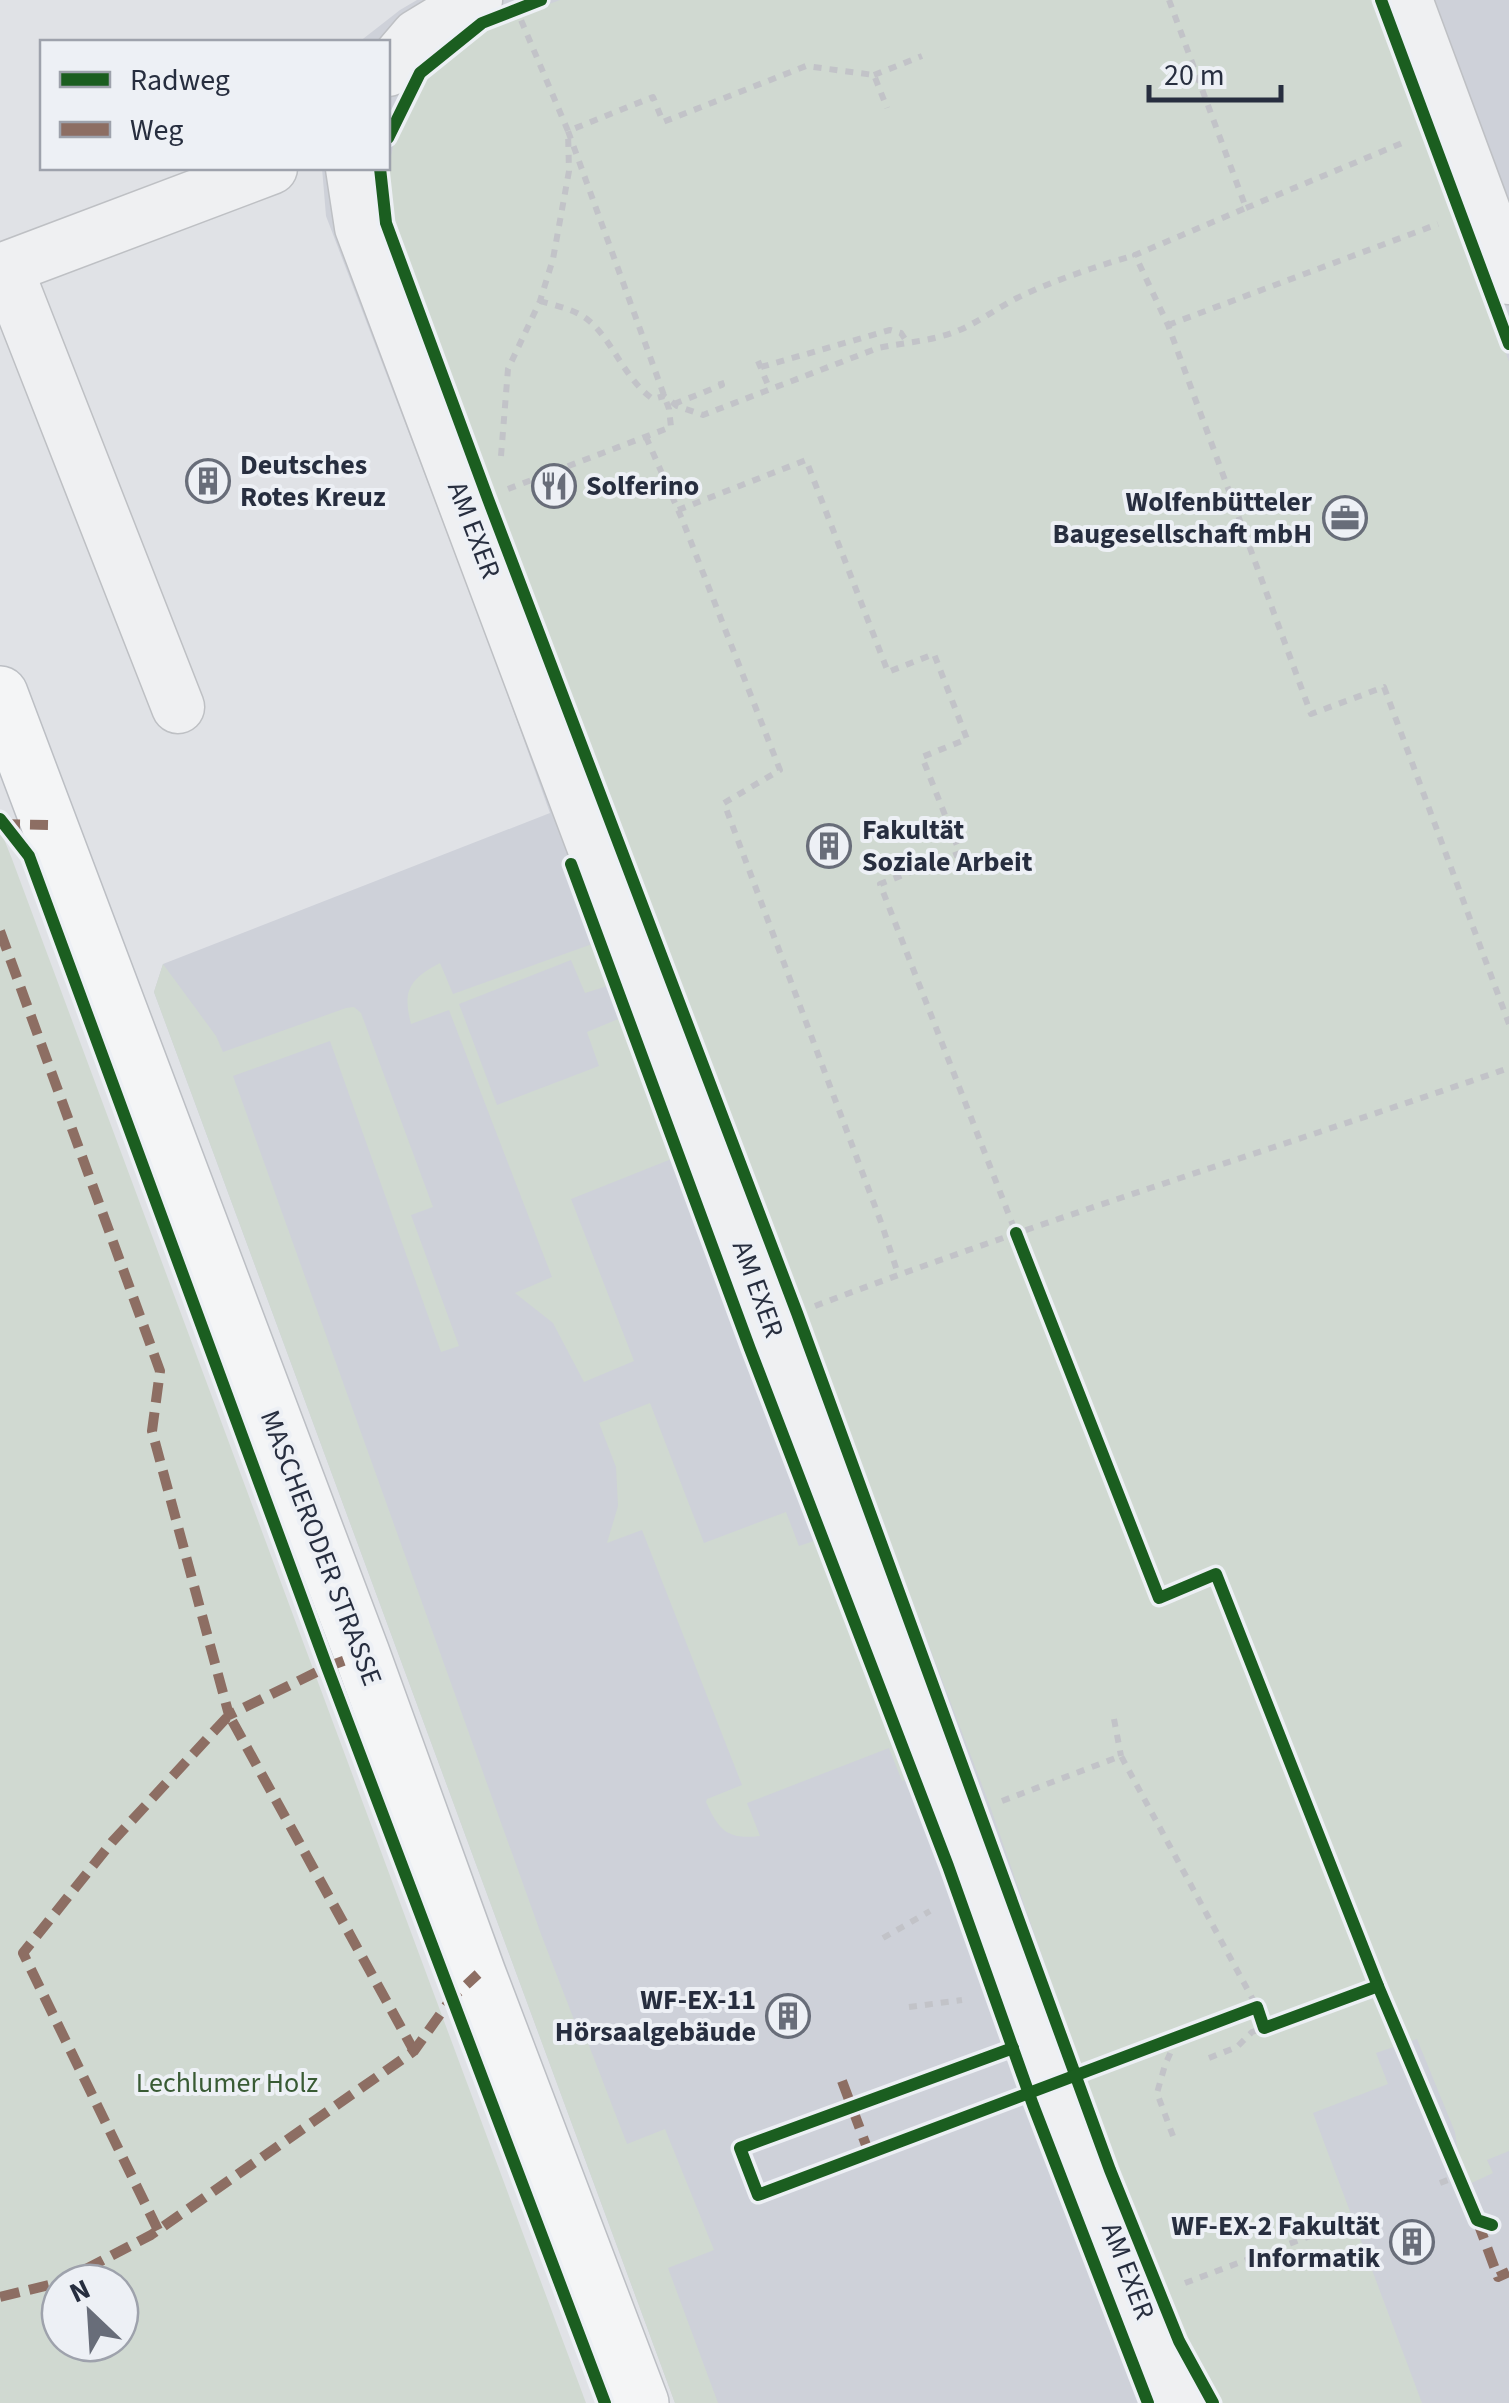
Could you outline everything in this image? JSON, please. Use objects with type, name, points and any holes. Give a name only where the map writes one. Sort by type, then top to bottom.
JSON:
[{"type":"main road","name":"MASCHERODER STRASSE","points":[[0,694],[641,2403]]},
{"type":"street","points":[[1406,0],[1509,278]]},
{"type":"street","points":[[390,68],[417,36],[496,5]]},
{"type":"street","points":[[178,707],[6,268],[266,170]]},
{"type":"street","name":"AM EXER","points":[[352,170],[361,227],[1167,2373],[1184,2403]]},
{"type":"path","points":[[1169,0],[1246,208]]},
{"type":"path","points":[[467,510],[502,491],[671,427],[664,396],[568,131],[496,5]]},
{"type":"path","points":[[568,131],[652,97],[663,122],[806,66],[874,75],[922,56]]},
{"type":"path","points":[[874,75],[886,108]]},
{"type":"path","points":[[664,396],[674,404],[703,414],[878,348],[920,343],[961,329],[1018,298],[1135,255],[1452,123]]},
{"type":"path","points":[[467,510],[495,480],[504,446],[508,369],[540,301],[554,259],[569,171],[568,131]]},
{"type":"path","points":[[1168,324],[1482,207]]},
{"type":"path","points":[[1135,255],[1168,324],[1311,714],[1384,687],[1509,1024]]},
{"type":"path","points":[[540,301],[581,314],[602,335],[645,393],[654,399],[664,396]]},
{"type":"path","points":[[770,390],[759,364],[890,330],[901,334],[907,342]]},
{"type":"path","points":[[674,404],[722,385],[718,376]]},
{"type":"path","points":[[646,437],[780,770],[724,803],[898,1274]]},
{"type":"path","points":[[678,510],[806,460],[888,672],[934,654],[967,739],[922,757],[960,853],[880,884],[1016,1233]]},
{"type":"path","points":[[770,1323],[1016,1233],[1509,1068]]},
{"type":"path","points":[[1114,1718],[1122,1756],[1257,2007]]},
{"type":"path","points":[[958,1818],[1122,1756]]},
{"type":"path","points":[[883,1938],[930,1911]]},
{"type":"path","points":[[909,2007],[962,2000]]},
{"type":"path","points":[[1209,2058],[1264,2028]]},
{"type":"path","points":[[1173,2136],[1157,2094],[1177,2038]]},
{"type":"path","points":[[1440,2183],[1458,2176]]},
{"type":"path","points":[[1178,2286],[1318,2233]]},
{"type":"shaded area","points":[[417,0],[1509,0],[1509,2403],[675,2403],[154,992],[163,964],[550,813],[326,216],[322,170],[390,170],[390,40],[362,40]]},
{"type":"green space","points":[[560,0],[1373,0],[1509,362],[1509,2151],[1487,2160],[1493,2173],[1463,2187],[1455,2132],[1417,2039],[1376,2053],[1388,2084],[1313,2113],[1422,2403],[1220,2403],[1200,2380],[1159,2284],[990,1806],[414,289],[394,222],[387,172],[398,127],[419,89],[453,54],[500,22]]},
{"type":"green space","name":"Lechlumer Holz","points":[[0,829],[12,859],[586,2403],[0,2403]]},
{"type":"green space","points":[[595,943],[611,985],[585,993],[571,960],[459,1004],[497,1105],[599,1066],[587,1032],[623,1017],[679,1156],[571,1199],[634,1361],[584,1382],[553,1323],[515,1293],[552,1277],[449,1010],[411,1024],[408,994],[415,980],[440,963],[453,994]]},
{"type":"green space","points":[[163,964],[216,1036],[223,1052],[346,1008],[354,1007],[361,1013],[433,1207],[411,1215],[459,1346],[441,1352],[330,1041],[233,1076],[576,2025],[583,2030],[627,2144],[665,2129],[714,2250],[668,2268],[718,2403],[675,2403],[154,992]]},
{"type":"green space","points":[[650,1403],[704,1543],[786,1512],[799,1546],[820,1539],[909,1779],[902,1781],[889,1748],[747,1803],[760,1836],[732,1834],[715,1820],[707,1799],[742,1785],[642,1530],[607,1543],[618,1506],[616,1467],[599,1423]]},
{"type":"marked path","points":[[0,824],[48,825]]},
{"type":"marked path","points":[[0,931],[160,1371],[152,1431],[229,1715],[362,1654]]},
{"type":"marked path","points":[[158,2230],[23,1953],[112,1842],[229,1715],[414,2051]]},
{"type":"marked path","points":[[0,2297],[61,2282],[151,2235],[414,2051],[451,1999],[478,1974]]},
{"type":"marked path","points":[[842,2081],[869,2153]]},
{"type":"marked path","points":[[1477,2220],[1498,2277],[1509,2272]]},
{"type":"cycle path","points":[[390,134],[420,73],[482,23],[541,0]]},
{"type":"cycle path","points":[[1381,0],[1509,344]]},
{"type":"cycle path","points":[[380,170],[386,223],[797,1313],[1110,2170],[1179,2341],[1213,2403]]},
{"type":"cycle path","points":[[0,819],[29,856],[327,1667],[605,2403]]},
{"type":"cycle path","points":[[571,864],[750,1349],[948,1866],[1033,2105],[1148,2403]]},
{"type":"cycle path","points":[[1016,1233],[1159,1598],[1216,1574],[1378,1986],[1477,2220],[1492,2225]]},
{"type":"cycle path","points":[[1013,2048],[740,2148],[758,2195],[1257,2007],[1264,2028],[1378,1986]]},
{"type":"place","name":"Deutsches Rotes Kreuz","points":[[208,481]]},
{"type":"place","name":"Solferino","points":[[554,486]]},
{"type":"place","name":"Wolfenbütteler Baugesellschaft mbH","points":[[1345,518]]},
{"type":"place","name":"Fakultät Soziale Arbeit","points":[[829,846]]},
{"type":"place","name":"WF-EX-11 Hörsaalgebäude","points":[[788,2016]]},
{"type":"place","name":"WF-EX-2 Fakultät Informatik","points":[[1412,2242]]}]
